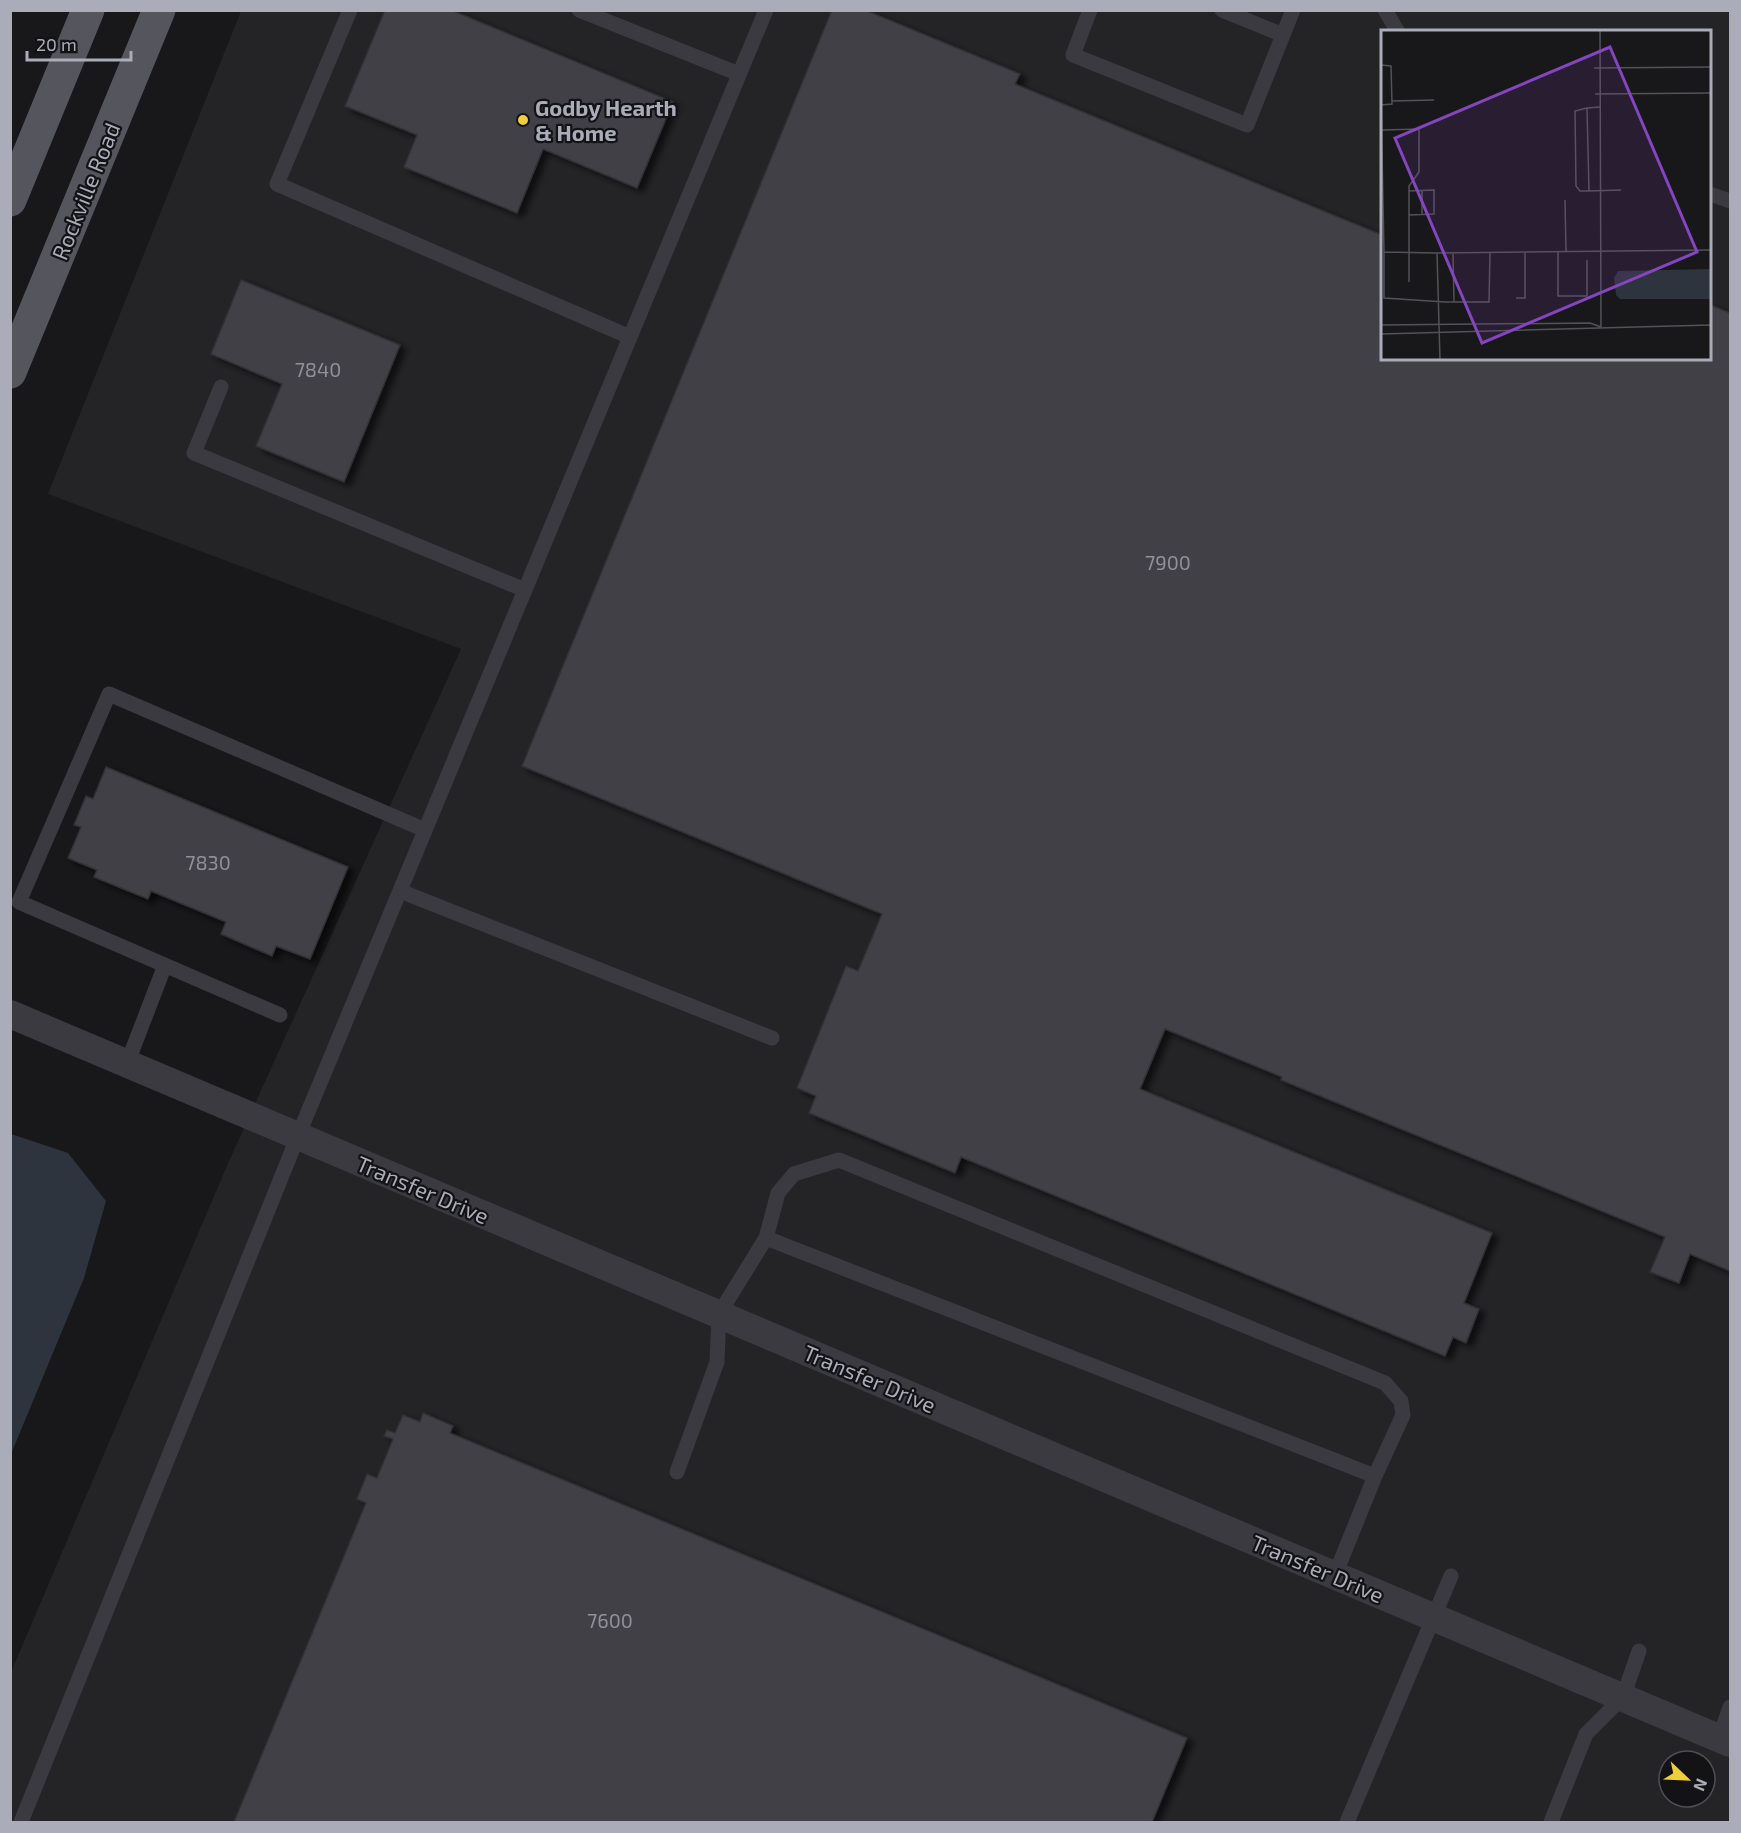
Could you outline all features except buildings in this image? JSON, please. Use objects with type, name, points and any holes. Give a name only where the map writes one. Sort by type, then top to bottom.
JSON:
[{"type":"main road","points":[[10,200],[88,10]]},
{"type":"main road","name":"Rockville Road","points":[[10,372],[159,10]]},
{"type":"street","name":"Transfer Drive","points":[[10,1014],[1725,1740]]},
{"type":"lane","points":[[350,10],[277,184],[630,337]]},
{"type":"lane","points":[[579,10],[739,75]]},
{"type":"lane","points":[[21,1822],[298,1136],[766,10]]},
{"type":"lane","points":[[1090,10],[1073,56],[1247,125],[1293,10]]},
{"type":"lane","points":[[1222,10],[1283,35]]},
{"type":"lane","points":[[1385,10],[1397,30]]},
{"type":"lane","points":[[1711,194],[1730,202]]},
{"type":"lane","points":[[221,387],[194,453],[525,590]]},
{"type":"lane","points":[[280,1015],[19,902],[109,694],[425,830]]},
{"type":"lane","points":[[400,891],[772,1038]]},
{"type":"lane","points":[[127,1064],[165,965]]},
{"type":"lane","points":[[677,1472],[717,1362],[719,1314],[766,1238],[778,1193],[794,1174],[839,1160],[1386,1383],[1401,1401],[1403,1415],[1375,1476],[1335,1575]]},
{"type":"lane","points":[[766,1238],[1375,1476]]},
{"type":"lane","points":[[1347,1822],[1450,1576]]},
{"type":"lane","points":[[1551,1822],[1586,1734],[1623,1697],[1639,1651]]},
{"type":"lane","points":[[1725,1740],[1731,1707]]},
{"type":"shaded area","points":[[241,11],[1730,11],[1730,1822],[11,1822],[11,1672],[229,1161],[461,649],[48,494]]},
{"type":"shaded area","points":[[11,1134],[68,1153],[106,1201],[84,1278],[11,1454]]},
{"type":"place","name":"Godby Hearth & Home","points":[[523,120]]}]
